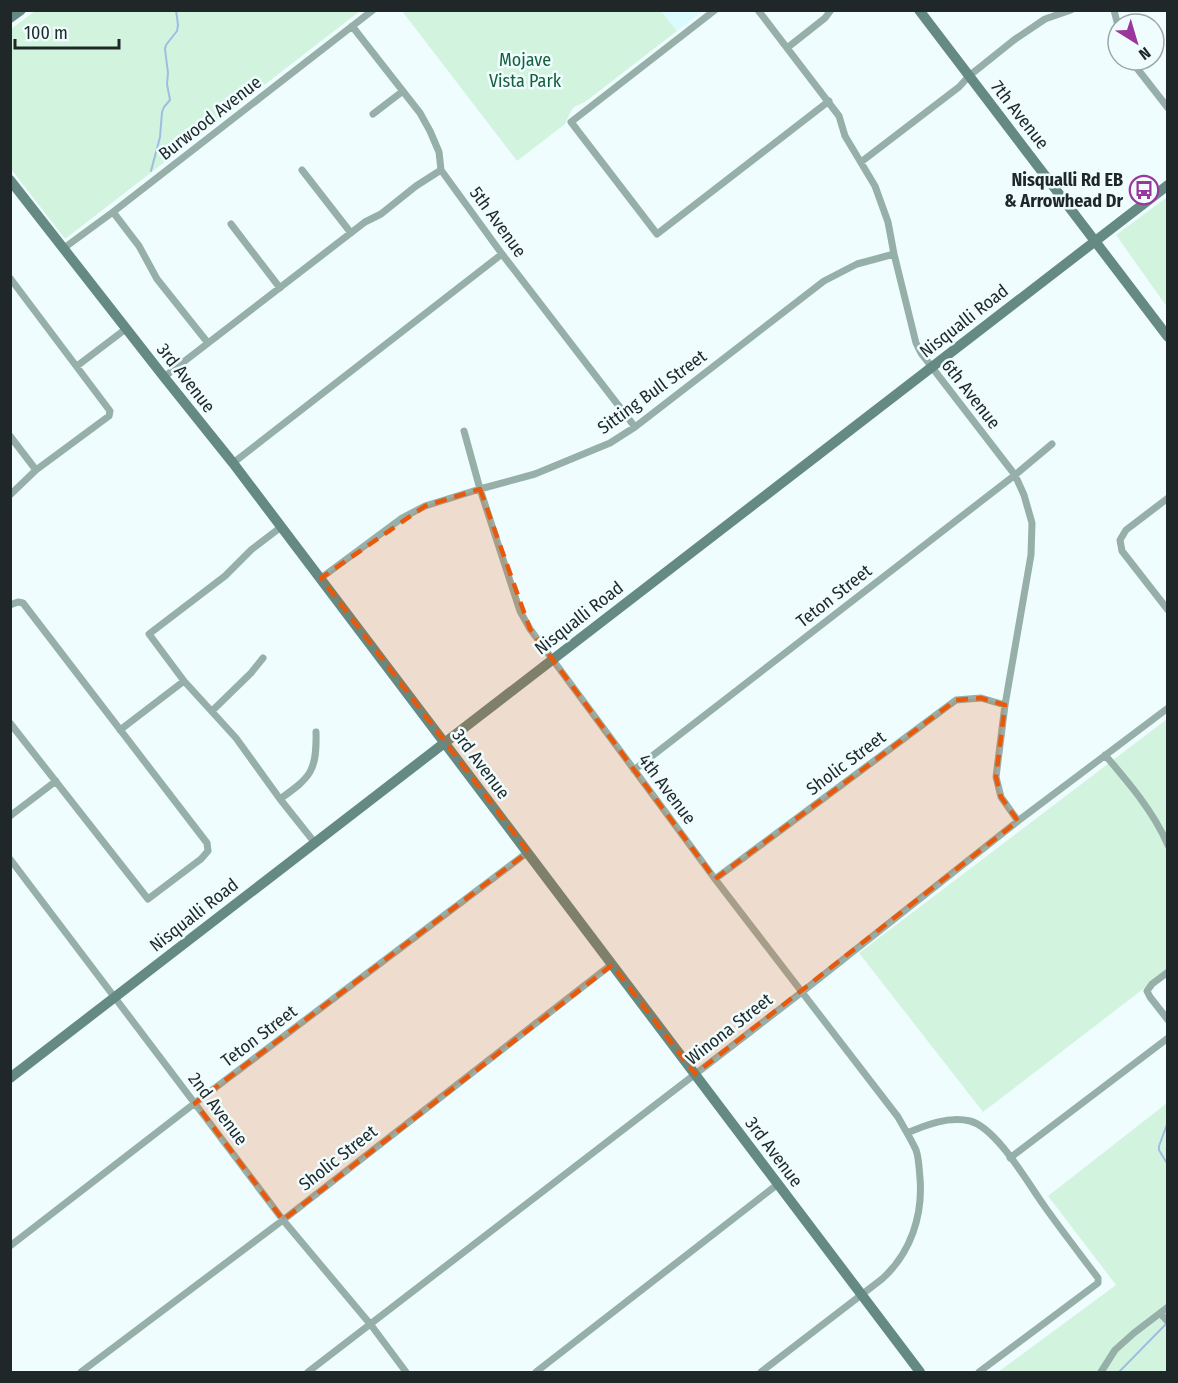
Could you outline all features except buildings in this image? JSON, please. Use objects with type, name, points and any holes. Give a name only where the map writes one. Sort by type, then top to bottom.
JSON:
[{"type":"main road","points":[[10,18],[21,10]]},
{"type":"main road","name":"7th Avenue","points":[[918,10],[1167,337]]},
{"type":"main road","name":"3rd Avenue","points":[[10,180],[321,578],[920,1372]]},
{"type":"main road","name":"Nisqualli Road","points":[[10,1078],[1167,185]]},
{"type":"street","name":"Burwood Avenue","points":[[64,248],[114,212],[373,10]]},
{"type":"street","points":[[715,10],[571,122],[657,234],[829,101]]},
{"type":"street","name":"6th Avenue","points":[[758,10],[839,116],[845,136],[875,186],[888,222],[916,343],[921,353],[1015,475],[1024,495],[1032,523],[1031,555],[1005,705],[996,777],[1001,797],[1018,821]]},
{"type":"street","points":[[787,48],[825,18],[831,10]]},
{"type":"street","points":[[861,162],[959,87],[969,76],[1014,40],[1045,20],[1071,10]]},
{"type":"street","name":"5th Avenue","points":[[352,26],[420,113],[439,152],[441,170],[502,254],[635,427]]},
{"type":"street","points":[[1140,72],[1167,108]]},
{"type":"street","points":[[373,114],[403,91]]},
{"type":"street","points":[[164,377],[365,222],[381,214],[416,186],[441,170]]},
{"type":"street","points":[[302,171],[351,233]]},
{"type":"street","points":[[114,212],[139,246],[157,279],[208,343]]},
{"type":"street","points":[[231,224],[280,288]]},
{"type":"street","points":[[233,463],[502,254]]},
{"type":"street","name":"Sitting Bull Street","points":[[321,578],[402,518],[425,506],[535,474],[610,443],[635,427],[824,281],[857,264],[894,255]]},
{"type":"street","points":[[10,278],[111,411],[109,416],[36,470],[11,494]]},
{"type":"street","points":[[77,366],[127,328]]},
{"type":"street","name":"4th Avenue","points":[[464,431],[480,489],[520,611],[530,629],[715,879],[898,1117],[917,1152],[921,1191],[918,1216],[910,1240],[896,1264],[888,1274],[761,1372]]},
{"type":"street","points":[[10,436],[36,470]]},
{"type":"street","name":"Teton Street","points":[[633,770],[1052,444]]},
{"type":"street","points":[[1166,605],[1122,550],[1120,540],[1126,530],[1167,498]]},
{"type":"street","points":[[281,527],[251,550],[225,576],[149,634],[184,681],[236,738],[315,843]]},
{"type":"street","points":[[10,723],[148,899],[201,859],[208,851],[207,843],[23,603],[14,604]]},
{"type":"street","points":[[212,711],[263,658]]},
{"type":"street","points":[[120,730],[184,681]]},
{"type":"street","name":"Sholic Street","points":[[715,879],[956,700],[981,698],[1005,705]]},
{"type":"street","name":"Winona Street","points":[[308,1372],[1167,708]]},
{"type":"street","points":[[280,799],[303,783],[313,768],[316,732]]},
{"type":"street","points":[[1105,755],[1138,794],[1167,845]]},
{"type":"street","points":[[10,816],[56,781]]},
{"type":"street","name":"Teton Street","points":[[10,1246],[195,1103],[528,852]]},
{"type":"street","name":"2nd Avenue","points":[[10,859],[283,1220],[371,1325],[406,1372]]},
{"type":"street","name":"Sholic Street","points":[[81,1372],[283,1220],[612,964]]},
{"type":"street","points":[[1167,972],[1147,991],[1167,1020]]},
{"type":"street","points":[[1010,1158],[1167,1038]]},
{"type":"street","points":[[907,1133],[946,1120],[971,1121],[992,1135],[1098,1278],[1098,1283],[979,1372]]},
{"type":"street","points":[[536,1372],[777,1184]]},
{"type":"street","points":[[1101,1372],[1115,1350],[1167,1307]]},
{"type":"street","points":[[1160,1312],[1167,1322]]},
{"type":"highlighted area","points":[[480,489],[530,629],[715,879],[956,700],[981,698],[1005,705],[996,777],[1001,797],[1018,821],[695,1074],[612,965],[283,1220],[195,1103],[528,852],[321,578],[425,506]]},
{"type":"shaded area","points":[[661,11],[703,11],[677,31]]},
{"type":"green space","points":[[35,11],[360,11],[65,239],[11,169],[11,29]]},
{"type":"green space","name":"Mojave Vista Park","points":[[402,11],[661,11],[677,31],[585,102],[574,107],[565,124],[517,161]]},
{"type":"green space","points":[[1167,197],[1167,307],[1116,235]]},
{"type":"green space","points":[[1167,719],[1167,969],[983,1112],[859,953]]},
{"type":"green space","points":[[1167,1103],[1167,1372],[998,1372],[1116,1285],[1048,1196]]},
{"type":"waterway","points":[[151,171],[160,137],[162,112],[170,100],[165,49],[177,31],[176,10]]},
{"type":"waterway","points":[[1168,1122],[1159,1146],[1168,1165]]},
{"type":"waterway","points":[[1119,1372],[1165,1325]]},
{"type":"place","name":"Nisqualli Rd EB & Arrowhead Dr","points":[[1144,190]]}]
